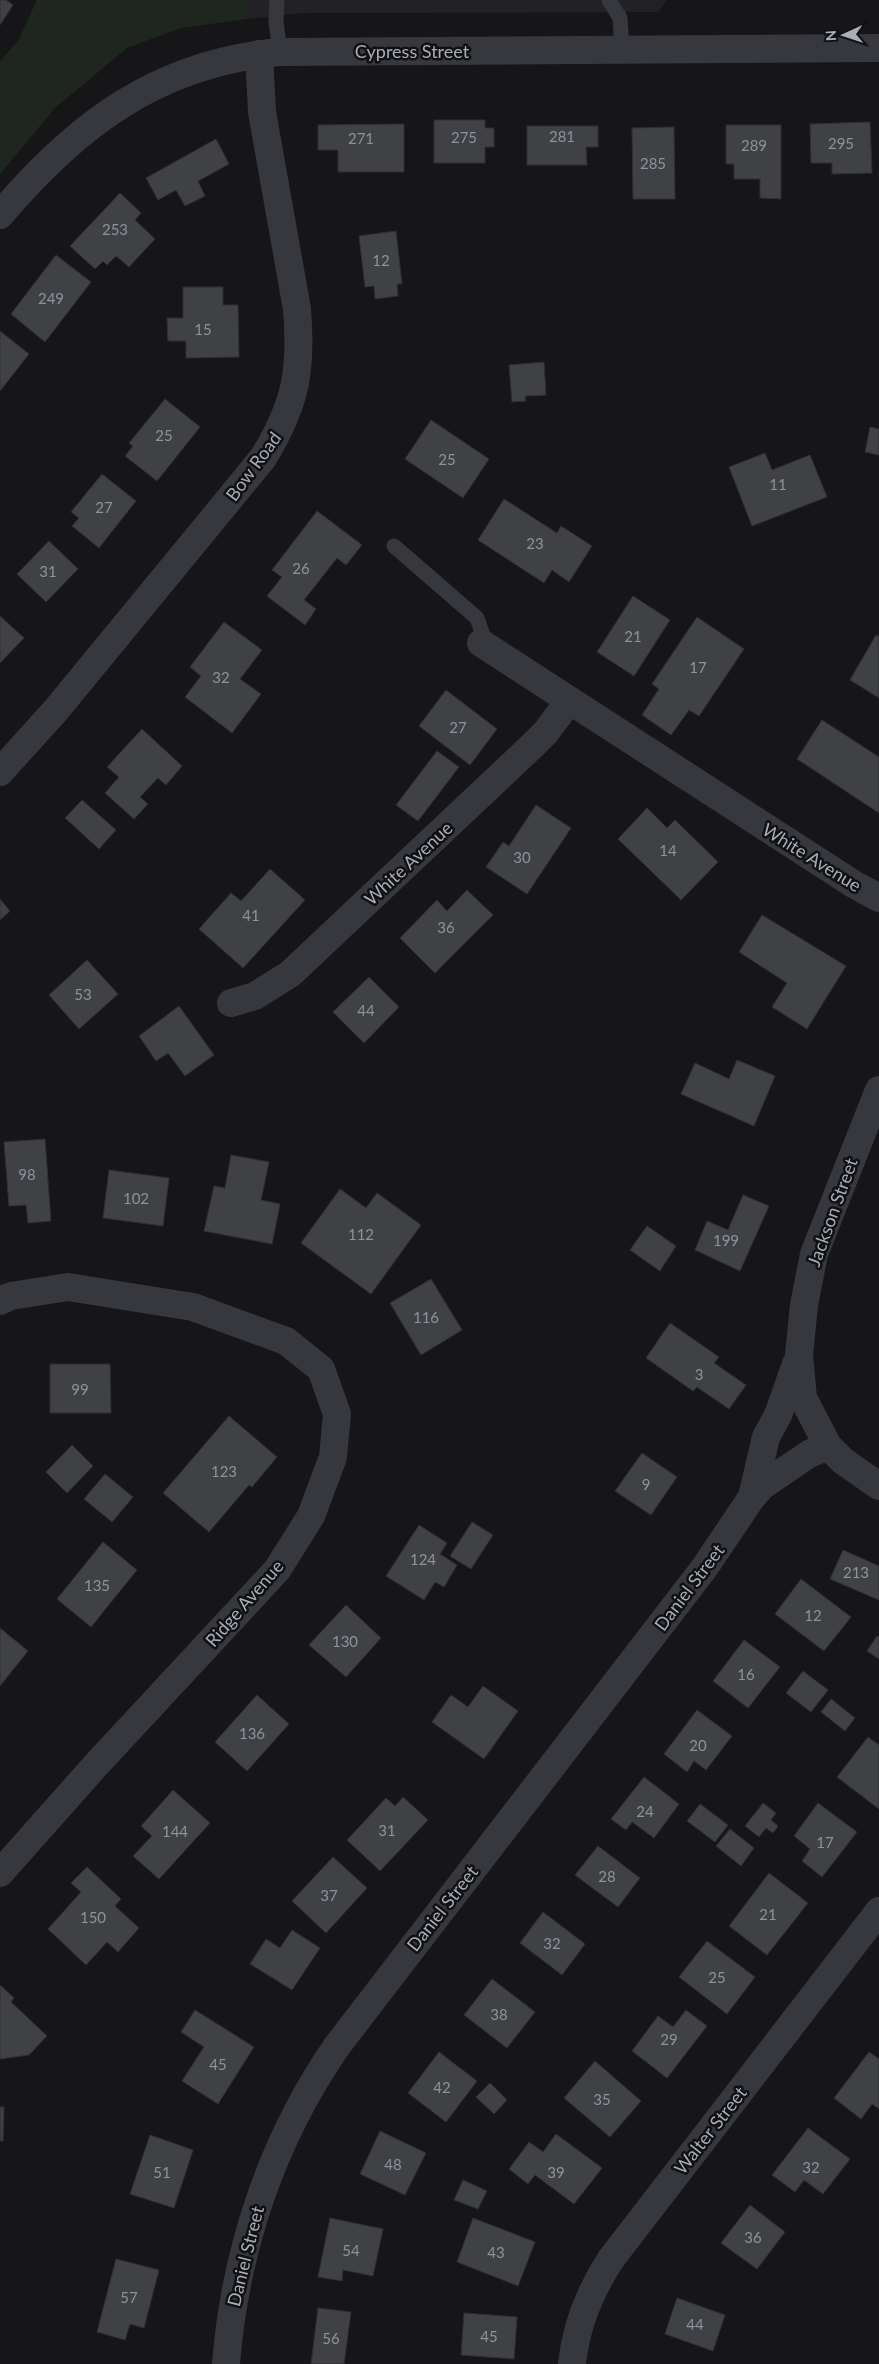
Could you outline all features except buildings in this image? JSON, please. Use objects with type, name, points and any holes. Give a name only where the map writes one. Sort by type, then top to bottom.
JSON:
[{"type":"street","name":"Cypress Street","points":[[0,215],[23,188],[61,150],[121,104],[163,80],[186,71],[233,58],[270,53],[879,48]]},
{"type":"street","name":"Bow Road","points":[[0,772],[56,710],[263,458],[282,424],[293,398],[299,356],[297,309],[262,112],[270,53]]},
{"type":"street","name":"White Avenue","points":[[481,643],[855,885],[879,898]]},
{"type":"street","name":"White Avenue","points":[[231,1003],[255,996],[290,974],[532,746],[546,732],[569,701]]},
{"type":"street","name":"Jackson Street","points":[[879,1090],[814,1254],[804,1305],[800,1355],[803,1398],[828,1446],[844,1461],[879,1486]]},
{"type":"street","name":"Ridge Avenue","points":[[0,1301],[12,1296],[68,1287],[194,1306],[286,1341],[321,1369],[337,1414],[333,1457],[311,1516],[277,1570],[95,1766],[0,1873]]},
{"type":"street","name":"Daniel Street","points":[[752,1497],[766,1437],[778,1415],[800,1355]]},
{"type":"street","name":"Daniel Street","points":[[226,2364],[232,2305],[256,2210],[282,2142],[314,2078],[705,1567],[752,1497],[772,1478],[800,1462],[809,1454],[828,1446]]},
{"type":"street","name":"Walter Street","points":[[572,2364],[585,2307],[595,2282],[879,1911]]},
{"type":"lane","points":[[270,53],[276,22],[276,0]]},
{"type":"lane","points":[[609,0],[620,18],[622,49]]},
{"type":"lane","points":[[394,546],[477,618],[483,635],[481,643]]},
{"type":"shaded area","points":[[37,0],[249,0],[247,19],[181,28],[127,48],[55,108],[0,174],[0,61],[18,41]]},
{"type":"shaded area","points":[[249,0],[667,0],[658,12],[304,13],[247,19]]}]
